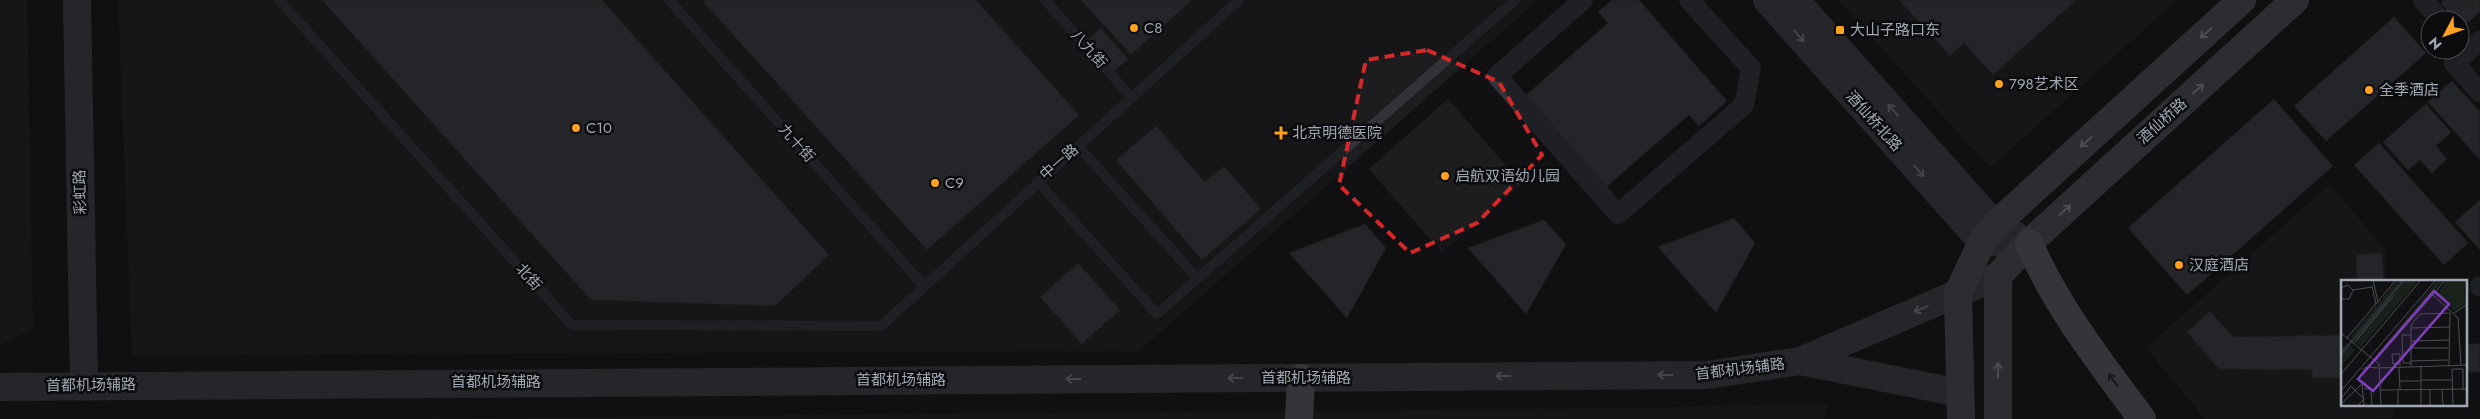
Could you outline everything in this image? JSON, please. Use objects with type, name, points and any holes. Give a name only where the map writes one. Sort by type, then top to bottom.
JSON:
[{"type":"highway","points":[[2029,243],[2043,278],[2067,318],[2142,419]]},
{"type":"highway","points":[[1299,419],[1301,378]]},
{"type":"main road","name":"彩虹路","points":[[77,0],[84,385]]},
{"type":"main road","name":"酒仙桥北路","points":[[1767,0],[1988,233]]},
{"type":"main road","name":"酒仙桥北路","points":[[1795,0],[1988,233]]},
{"type":"main road","points":[[1800,360],[1960,406],[1958,293],[1988,233],[2242,0]]},
{"type":"main road","name":"酒仙桥路","points":[[2029,243],[2295,0]]},
{"type":"main road","points":[[1800,360],[1998,276],[2029,243],[1988,233]]},
{"type":"main road","points":[[1998,276],[1998,419]]},
{"type":"main road","name":"首都机场辅路","points":[[0,387],[1707,375],[1800,360]]},
{"type":"street","points":[[1583,0],[1496,76],[1618,214],[1744,104],[1751,68],[1690,0]]},
{"type":"street","points":[[2423,0],[2432,10]]},
{"type":"street","points":[[2457,60],[2454,64],[2480,92]]},
{"type":"lane","name":"北街","points":[[279,0],[572,325],[881,326]]},
{"type":"lane","name":"九十街","points":[[669,0],[924,286]]},
{"type":"lane","name":"八九街","points":[[1045,0],[1132,98]]},
{"type":"lane","name":"中一路","points":[[881,326],[1239,0]]},
{"type":"lane","points":[[1038,182],[1157,314],[1515,0]]},
{"type":"lane","points":[[1078,146],[1197,278]]},
{"type":"highlighted area","points":[[1427,50],[1499,82],[1542,155],[1477,223],[1410,253],[1339,185],[1366,60]]},
{"type":"shaded area","points":[[0,0],[27,0],[33,328],[0,345]]},
{"type":"shaded area","points":[[118,0],[1538,0],[1139,351],[132,355]]},
{"type":"shaded area","name":"798艺术区","points":[[1838,0],[2177,0],[1990,168]]},
{"type":"shaded area","name":"启航双语幼儿园","points":[[1448,99],[1522,184],[1442,253],[1369,169]]},
{"type":"shaded area","points":[[287,153],[289,234],[148,237],[146,157]]},
{"type":"shaded area","points":[[393,153],[394,183],[352,185],[350,154]]},
{"type":"shaded area","points":[[292,154],[348,154],[350,235],[293,235]]},
{"type":"shaded area","points":[[2330,184],[2385,249],[2387,280],[2341,280],[2341,406],[2393,406],[2393,418],[2205,419],[2146,348]]},
{"type":"shaded area","points":[[440,186],[441,234],[350,235],[350,187]]},
{"type":"shaded area","points":[[466,235],[467,337],[149,339],[148,238]]},
{"type":"shaded area","points":[[1828,403],[1824,419],[349,419],[1649,408]]},
{"type":"building","name":"C10","points":[[322,0],[602,0],[829,255],[775,306],[591,300]]},
{"type":"building","name":"C9","points":[[702,0],[976,0],[1079,115],[927,250]]},
{"type":"building","name":"C8","points":[[1081,0],[1192,0],[1131,55]]},
{"type":"building","points":[[1612,0],[1639,0],[1727,101],[1699,126],[1689,115],[1605,188],[1525,96],[1608,23],[1598,12]]},
{"type":"building","points":[[1899,0],[2076,0],[1993,75],[1964,43],[1950,56]]},
{"type":"building","points":[[2444,0],[2480,0],[2480,12],[2470,21],[2470,10],[2447,10],[2441,3]]},
{"type":"building","points":[[2394,17],[2420,46],[2420,58],[2326,141],[2294,106]]},
{"type":"building","points":[[1101,28],[1128,59],[1114,71],[1087,40]]},
{"type":"building","points":[[2452,81],[2480,112],[2480,160],[2428,102]]},
{"type":"building","points":[[2274,99],[2333,166],[2187,295],[2128,228]]},
{"type":"building","points":[[2426,104],[2451,132],[2436,146],[2447,159],[2432,173],[2420,160],[2408,170],[2383,142]]},
{"type":"building","points":[[1156,126],[1205,182],[1224,166],[1261,209],[1202,260],[1116,160]]},
{"type":"building","points":[[2379,143],[2468,243],[2444,265],[2354,165]]},
{"type":"building","points":[[2480,200],[2480,250],[2455,222]]},
{"type":"building","points":[[1734,218],[1755,243],[1716,313],[1658,247]]},
{"type":"building","points":[[1544,220],[1566,244],[1526,314],[1468,248]]},
{"type":"building","points":[[1365,224],[1386,248],[1347,318],[1289,253]]},
{"type":"building","points":[[2382,253],[2384,280],[2357,280],[2356,255]]},
{"type":"building","points":[[1078,263],[1120,310],[1082,344],[1040,297]]},
{"type":"building","points":[[2210,311],[2233,337],[2341,335],[2341,378],[2312,378],[2312,370],[2219,369],[2187,332]]},
{"type":"building","points":[[2468,344],[2480,344],[2480,372],[2468,372]]},
{"type":"place","name":"C8","points":[[1134,28]]},
{"type":"place","name":"大山子路口东","points":[[1840,30]]},
{"type":"place","name":"798艺术区","points":[[1999,84]]},
{"type":"place","name":"全季酒店","points":[[2369,90]]},
{"type":"place","name":"C10","points":[[576,128]]},
{"type":"place","name":"北京明德医院","points":[[1281,133]]},
{"type":"place","name":"启航双语幼儿园","points":[[1445,176]]},
{"type":"place","name":"C9","points":[[935,183]]},
{"type":"place","name":"汉庭酒店","points":[[2179,265]]}]
